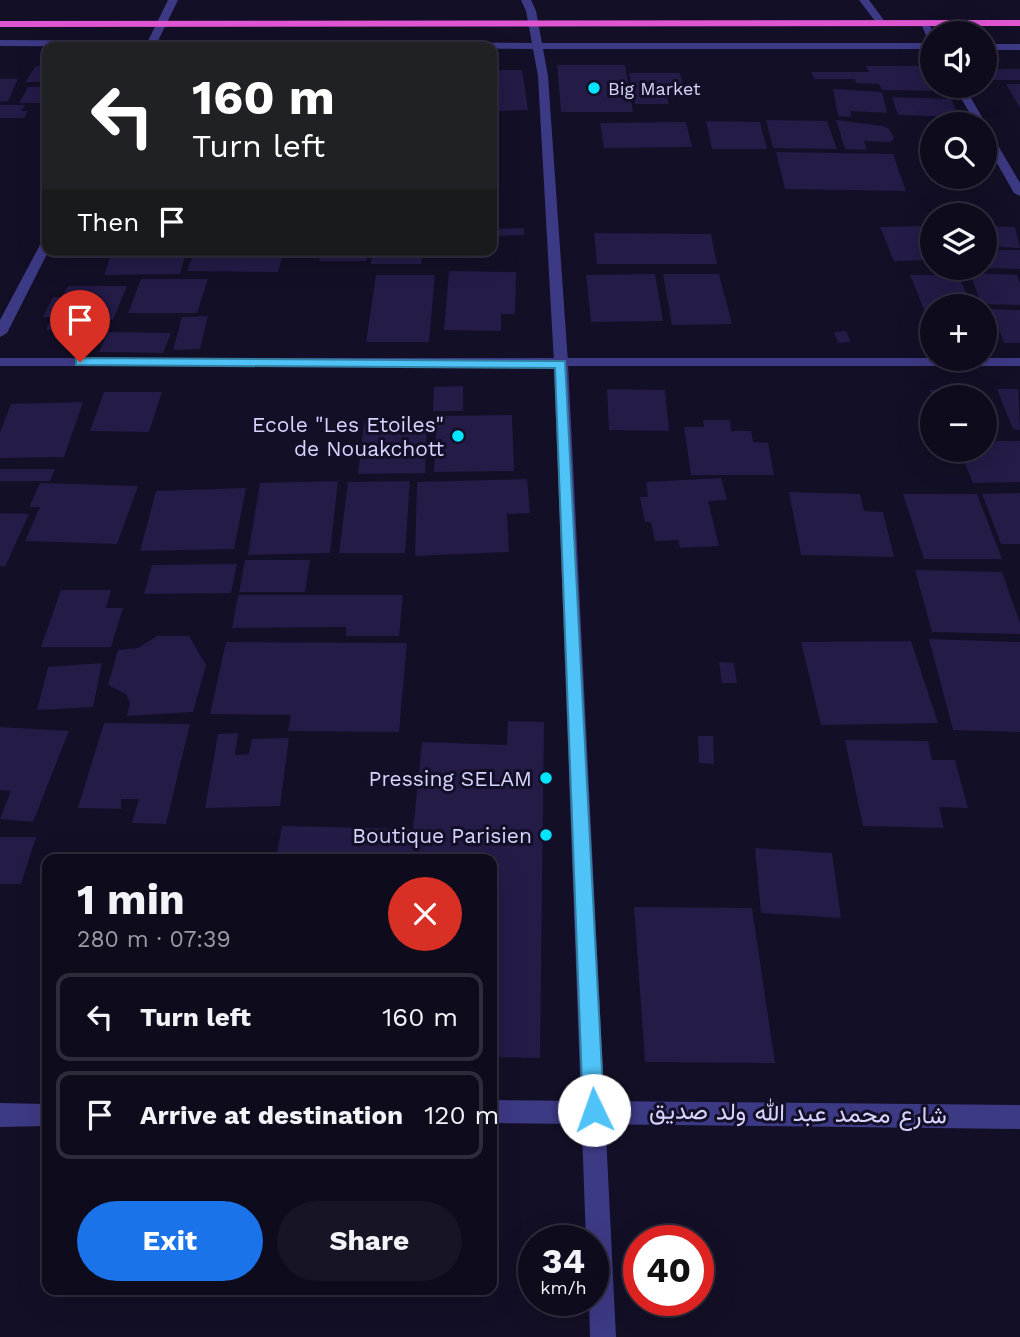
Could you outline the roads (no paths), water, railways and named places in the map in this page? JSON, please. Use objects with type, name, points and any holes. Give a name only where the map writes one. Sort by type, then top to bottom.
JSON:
[{"type":"highway","points":[[861,5],[873,10],[886,10]]},
{"type":"highway","points":[[155,11],[182,11]]},
{"type":"highway","points":[[0,24],[414,23],[530,11],[920,23]]},
{"type":"highway","points":[[997,23],[1020,23]]},
{"type":"street","points":[[153,42],[173,0]]},
{"type":"street","points":[[873,10],[881,23]]},
{"type":"street","points":[[530,11],[543,76],[561,363],[603,1337]]},
{"type":"street","points":[[537,46],[920,46]]},
{"type":"street","points":[[997,47],[1020,47]]},
{"type":"street","points":[[997,153],[1020,193]]},
{"type":"street","points":[[0,332],[42,252]]},
{"type":"street","points":[[0,362],[1020,362]]},
{"type":"street","name":"شارع محمد عبد الله ولد صديق","points":[[497,1111],[1020,1117]]},
{"type":"street","points":[[0,1115],[42,1115]]},
{"type":"lane","points":[[412,42],[414,23]]},
{"type":"lane","points":[[0,43],[42,44]]},
{"type":"lane","points":[[497,46],[537,46]]},
{"type":"place","name":"Big Market","points":[[594,88]]},
{"type":"place","name":"Ecole \"Les Etoiles\" de Nouakchott","points":[[458,436]]},
{"type":"place","name":"Pressing SELAM","points":[[546,778]]},
{"type":"place","name":"Boutique Parisien","points":[[546,835]]}]
